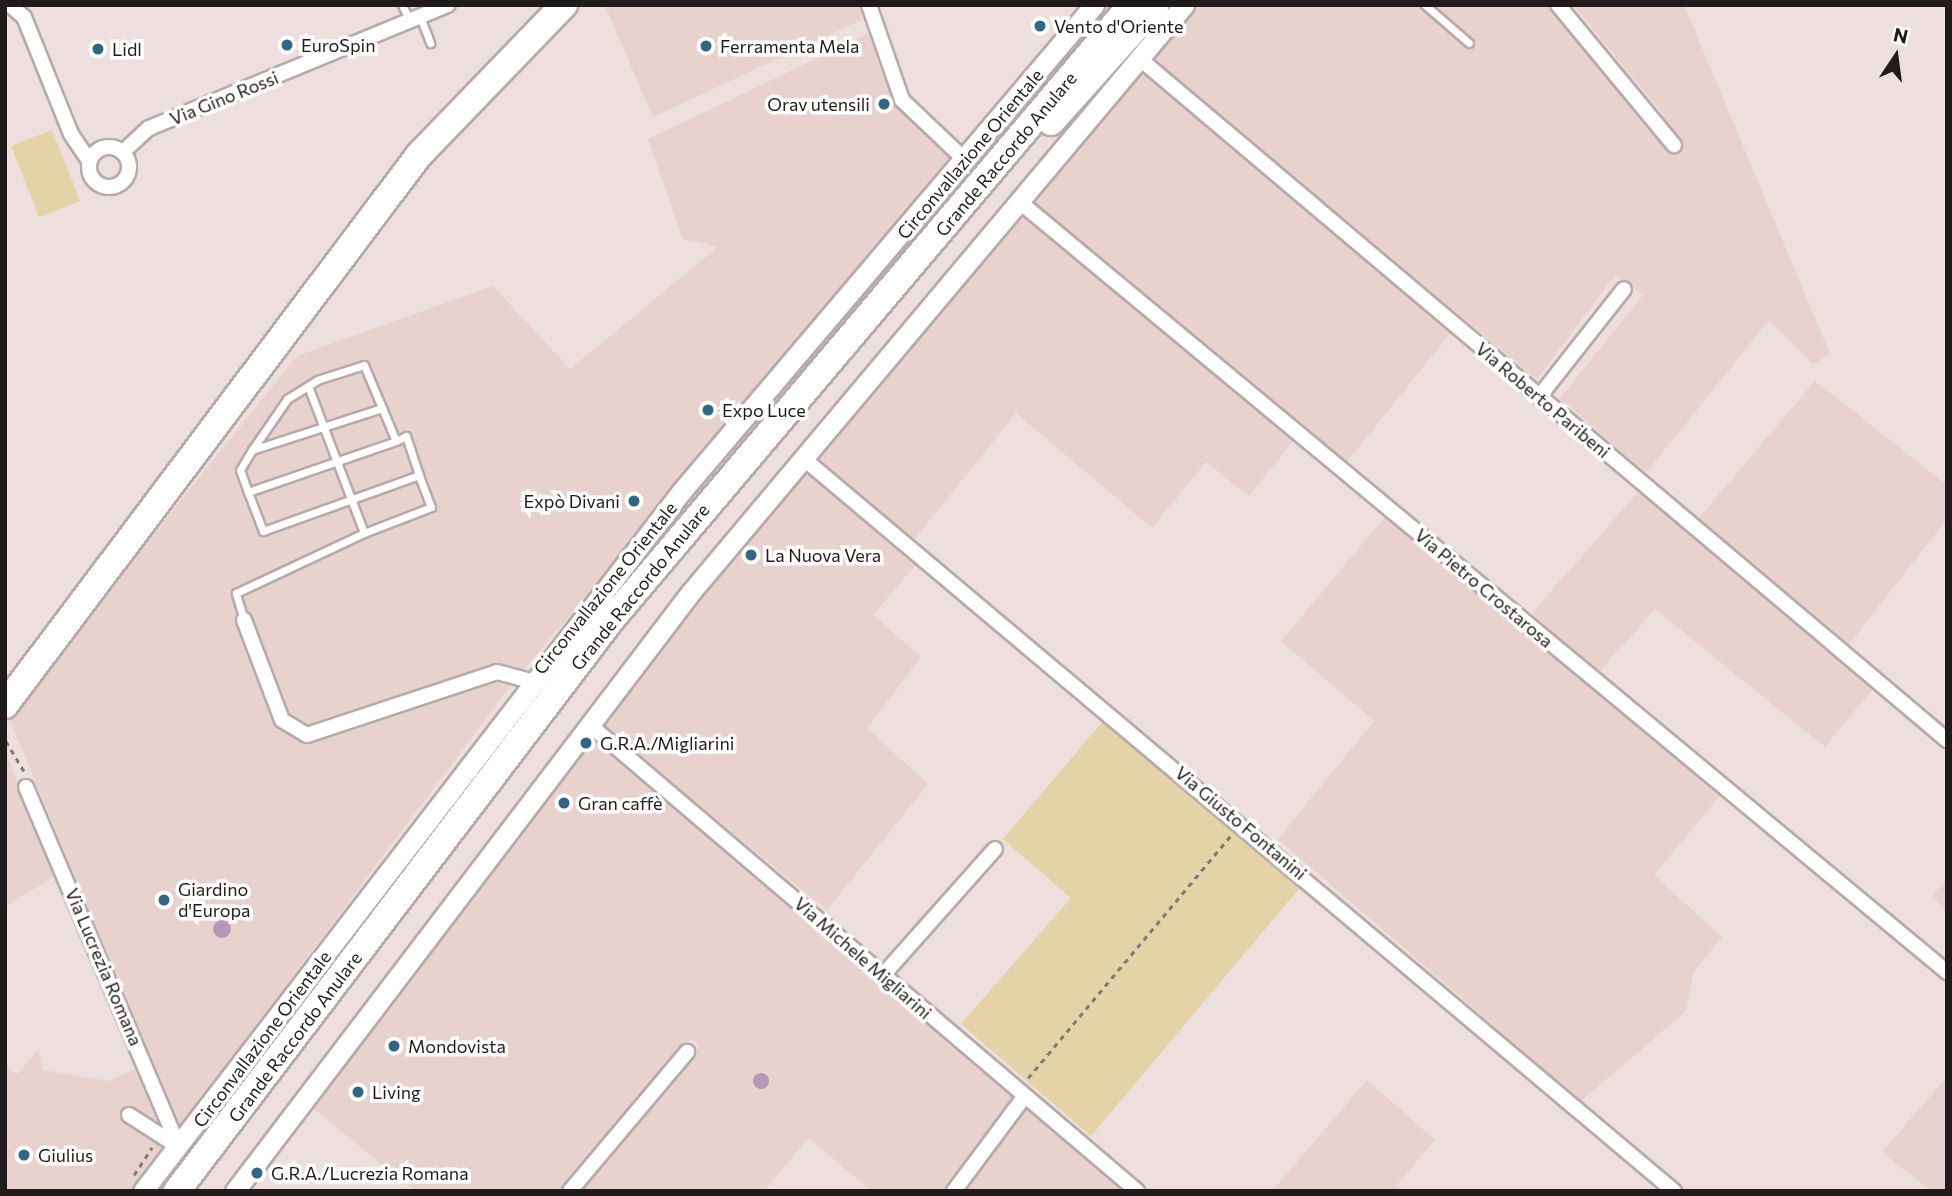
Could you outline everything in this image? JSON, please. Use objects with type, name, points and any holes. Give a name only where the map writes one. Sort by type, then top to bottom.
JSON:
[{"type":"highway","points":[[5,705],[419,155],[564,5]]},
{"type":"highway","name":"Grande Raccordo Anulare","points":[[177,1191],[611,620],[1131,5]]},
{"type":"highway","points":[[990,172],[1078,97],[1156,5]]},
{"type":"street","points":[[10,5],[24,17],[71,134],[89,161],[93,180],[111,187],[127,177],[123,152],[104,147],[89,161]]},
{"type":"street","name":"Via Gino Rossi","points":[[123,152],[149,128],[416,21],[448,5]]},
{"type":"street","points":[[869,5],[902,100],[966,161]]},
{"type":"street","name":"Circonvallazione Orientale","points":[[140,1184],[179,1147],[531,681],[681,492],[966,161],[1094,5]]},
{"type":"street","points":[[235,1191],[590,725],[804,459],[1184,5]]},
{"type":"street","points":[[1558,5],[1674,145]]},
{"type":"street","name":"Via Roberto Paribeni","points":[[1140,59],[1947,740]]},
{"type":"street","name":"Via Pietro Crostarosa","points":[[1021,203],[1947,972]]},
{"type":"street","points":[[1539,397],[1625,289]]},
{"type":"street","name":"Via Giusto Fontanini","points":[[804,459],[1241,823],[1674,1191]]},
{"type":"street","points":[[244,620],[282,720],[307,735],[497,673],[531,681]]},
{"type":"street","name":"Via Michele Migliarini","points":[[590,725],[1137,1191]]},
{"type":"street","name":"Via Lucrezia Romana","points":[[26,788],[179,1147]]},
{"type":"street","points":[[884,974],[995,849]]},
{"type":"street","points":[[570,1191],[687,1052]]},
{"type":"street","points":[[954,1191],[1024,1097]]},
{"type":"street","points":[[129,1115],[179,1147]]},
{"type":"lane","points":[[1425,5],[1469,43]]},
{"type":"lane","points":[[402,6],[416,21],[430,43]]},
{"type":"lane","points":[[396,440],[364,365],[308,386],[288,399],[240,470],[263,531],[419,475]]},
{"type":"lane","points":[[308,386],[364,533]]},
{"type":"lane","points":[[252,450],[382,408]]},
{"type":"lane","points":[[244,620],[236,593],[364,533],[431,507],[406,436],[338,463],[248,492]]},
{"type":"path","points":[[6,741],[23,765],[26,788]]},
{"type":"path","points":[[1024,1097],[1029,1075],[1241,823]]},
{"type":"path","points":[[140,1184],[132,1173],[160,1136]]},
{"type":"shaded area","points":[[605,5],[859,5],[863,19],[653,117]]},
{"type":"shaded area","points":[[1196,5],[1548,5],[1652,132],[1663,114],[1573,5],[1684,5],[1830,354],[1813,364],[1769,320],[1646,473],[1560,398],[1643,295],[1615,275],[1537,379],[1151,59]]},
{"type":"shaded area","points":[[868,34],[891,94],[912,123],[955,158],[511,685],[178,1130],[8,715],[297,356],[493,286],[570,369],[718,247],[683,239],[648,139]]},
{"type":"shaded area","points":[[1142,71],[1452,331],[1346,463],[1031,203]]},
{"type":"shaded area","points":[[52,130],[80,201],[39,217],[11,146]]},
{"type":"shaded area","points":[[1021,210],[1295,439],[1249,496],[1206,462],[1152,528],[1016,413],[914,540],[815,458]]},
{"type":"shaded area","points":[[1815,381],[1947,485],[1947,519],[1849,644],[1698,519]]},
{"type":"shaded area","points":[[804,468],[919,561],[873,615],[921,657],[867,728],[928,784],[827,910],[600,724]]},
{"type":"shaded area","points":[[1640,490],[1875,686],[1825,747],[1655,609],[1598,673],[1532,613]]},
{"type":"shaded area","points":[[1385,517],[1723,792],[1654,875],[1722,937],[1693,973],[1686,1011],[1581,1101],[1278,839],[1374,721],[1281,641]]},
{"type":"shaded area","points":[[1104,720],[1302,885],[1091,1136],[961,1024],[1071,898],[1003,839]]},
{"type":"shaded area","points":[[590,732],[1016,1099],[946,1191],[871,1191],[809,1138],[764,1191],[578,1191],[700,1046],[691,1038],[558,1191],[415,1191],[310,1106]]},
{"type":"shaded area","points":[[5,752],[56,875],[5,907]]},
{"type":"shaded area","points":[[1947,879],[1947,912],[1931,896]]},
{"type":"shaded area","points":[[222,920],[228,923],[231,929],[228,935],[222,938],[216,935],[213,929],[216,923]]},
{"type":"shaded area","points":[[38,1050],[43,1070],[109,1081],[136,1069],[168,1150],[132,1191],[5,1191],[5,1065],[17,1074]]},
{"type":"shaded area","points":[[761,1073],[767,1075],[767,1087],[761,1089],[755,1087],[753,1081],[755,1075]]},
{"type":"shaded area","points":[[1947,1077],[1947,1191],[1931,1191],[1882,1152]]},
{"type":"shaded area","points":[[1367,1080],[1435,1140],[1397,1185],[1403,1191],[1272,1191]]},
{"type":"shaded area","points":[[1025,1105],[1127,1191],[961,1191]]},
{"type":"place","name":"Vento d'Oriente","points":[[1040,26]]},
{"type":"place","name":"EuroSpin","points":[[287,45]]},
{"type":"place","name":"Ferramenta Mela","points":[[706,46]]},
{"type":"place","name":"Lidl","points":[[98,49]]},
{"type":"place","name":"Orav utensili","points":[[884,104]]},
{"type":"place","name":"Expo Luce","points":[[708,410]]},
{"type":"place","name":"Expò Divani","points":[[634,501]]},
{"type":"place","name":"La Nuova Vera","points":[[751,555]]},
{"type":"place","name":"G.R.A./Migliarini","points":[[586,743]]},
{"type":"place","name":"Gran caffè","points":[[564,803]]},
{"type":"place","name":"Giardino d'Europa","points":[[164,900]]},
{"type":"place","name":"Mondovista","points":[[394,1046]]},
{"type":"place","name":"Living","points":[[358,1092]]},
{"type":"place","name":"Giulius","points":[[24,1155]]},
{"type":"place","name":"G.R.A./Lucrezia Romana","points":[[257,1173]]}]
